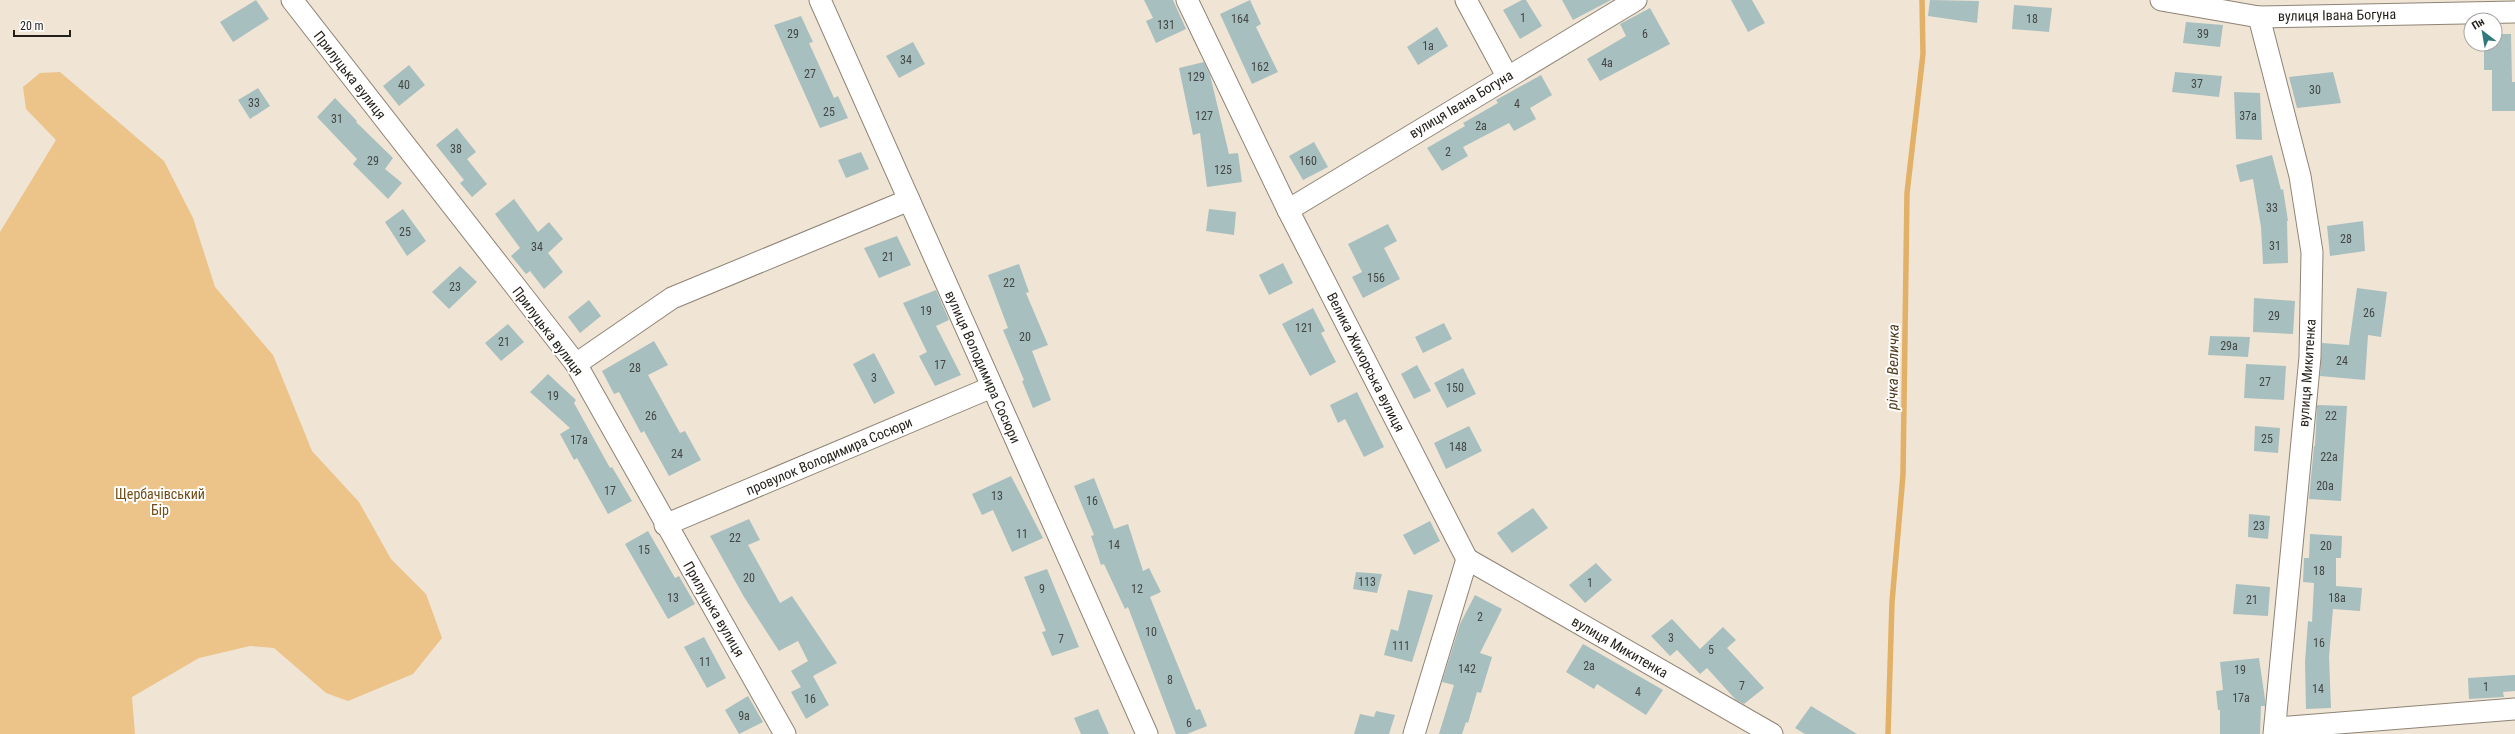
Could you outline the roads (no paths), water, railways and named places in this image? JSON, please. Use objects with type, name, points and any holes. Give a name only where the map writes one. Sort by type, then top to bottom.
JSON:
[{"type":"street","name":"Прилуцька вулиця","points":[[292,0],[576,364],[665,524],[785,734]]},
{"type":"street","name":"вулиця Володимира Сосюри","points":[[820,0],[1147,734]]},
{"type":"street","name":"Велика Жихорська вулиця","points":[[1187,0],[1288,210],[1467,559]]},
{"type":"street","points":[[1466,0],[1507,76]]},
{"type":"street","name":"вулиця Івана Богуна","points":[[1288,210],[1507,76],[1636,0]]},
{"type":"street","name":"вулиця Івана Богуна","points":[[2161,0],[2259,17],[2434,6],[2515,12]]},
{"type":"street","name":"вулиця Микитенка","points":[[2259,17],[2300,176],[2312,252],[2310,357],[2275,731]]},
{"type":"street","points":[[576,364],[672,298],[909,200]]},
{"type":"street","name":"провулок Володимира Сосюри","points":[[665,524],[992,387]]},
{"type":"street","points":[[1414,734],[1467,559]]},
{"type":"street","name":"вулиця Микитенка","points":[[1467,559],[1772,734]]},
{"type":"street","points":[[2275,731],[2515,708]]},
{"type":"waterway","name":"річка Величка","points":[[1888,734],[1892,602],[1903,475],[1907,193],[1923,54],[1922,0]]},
{"type":"park label","name":"Щербачівський Бір","points":[[160,502]]}]
